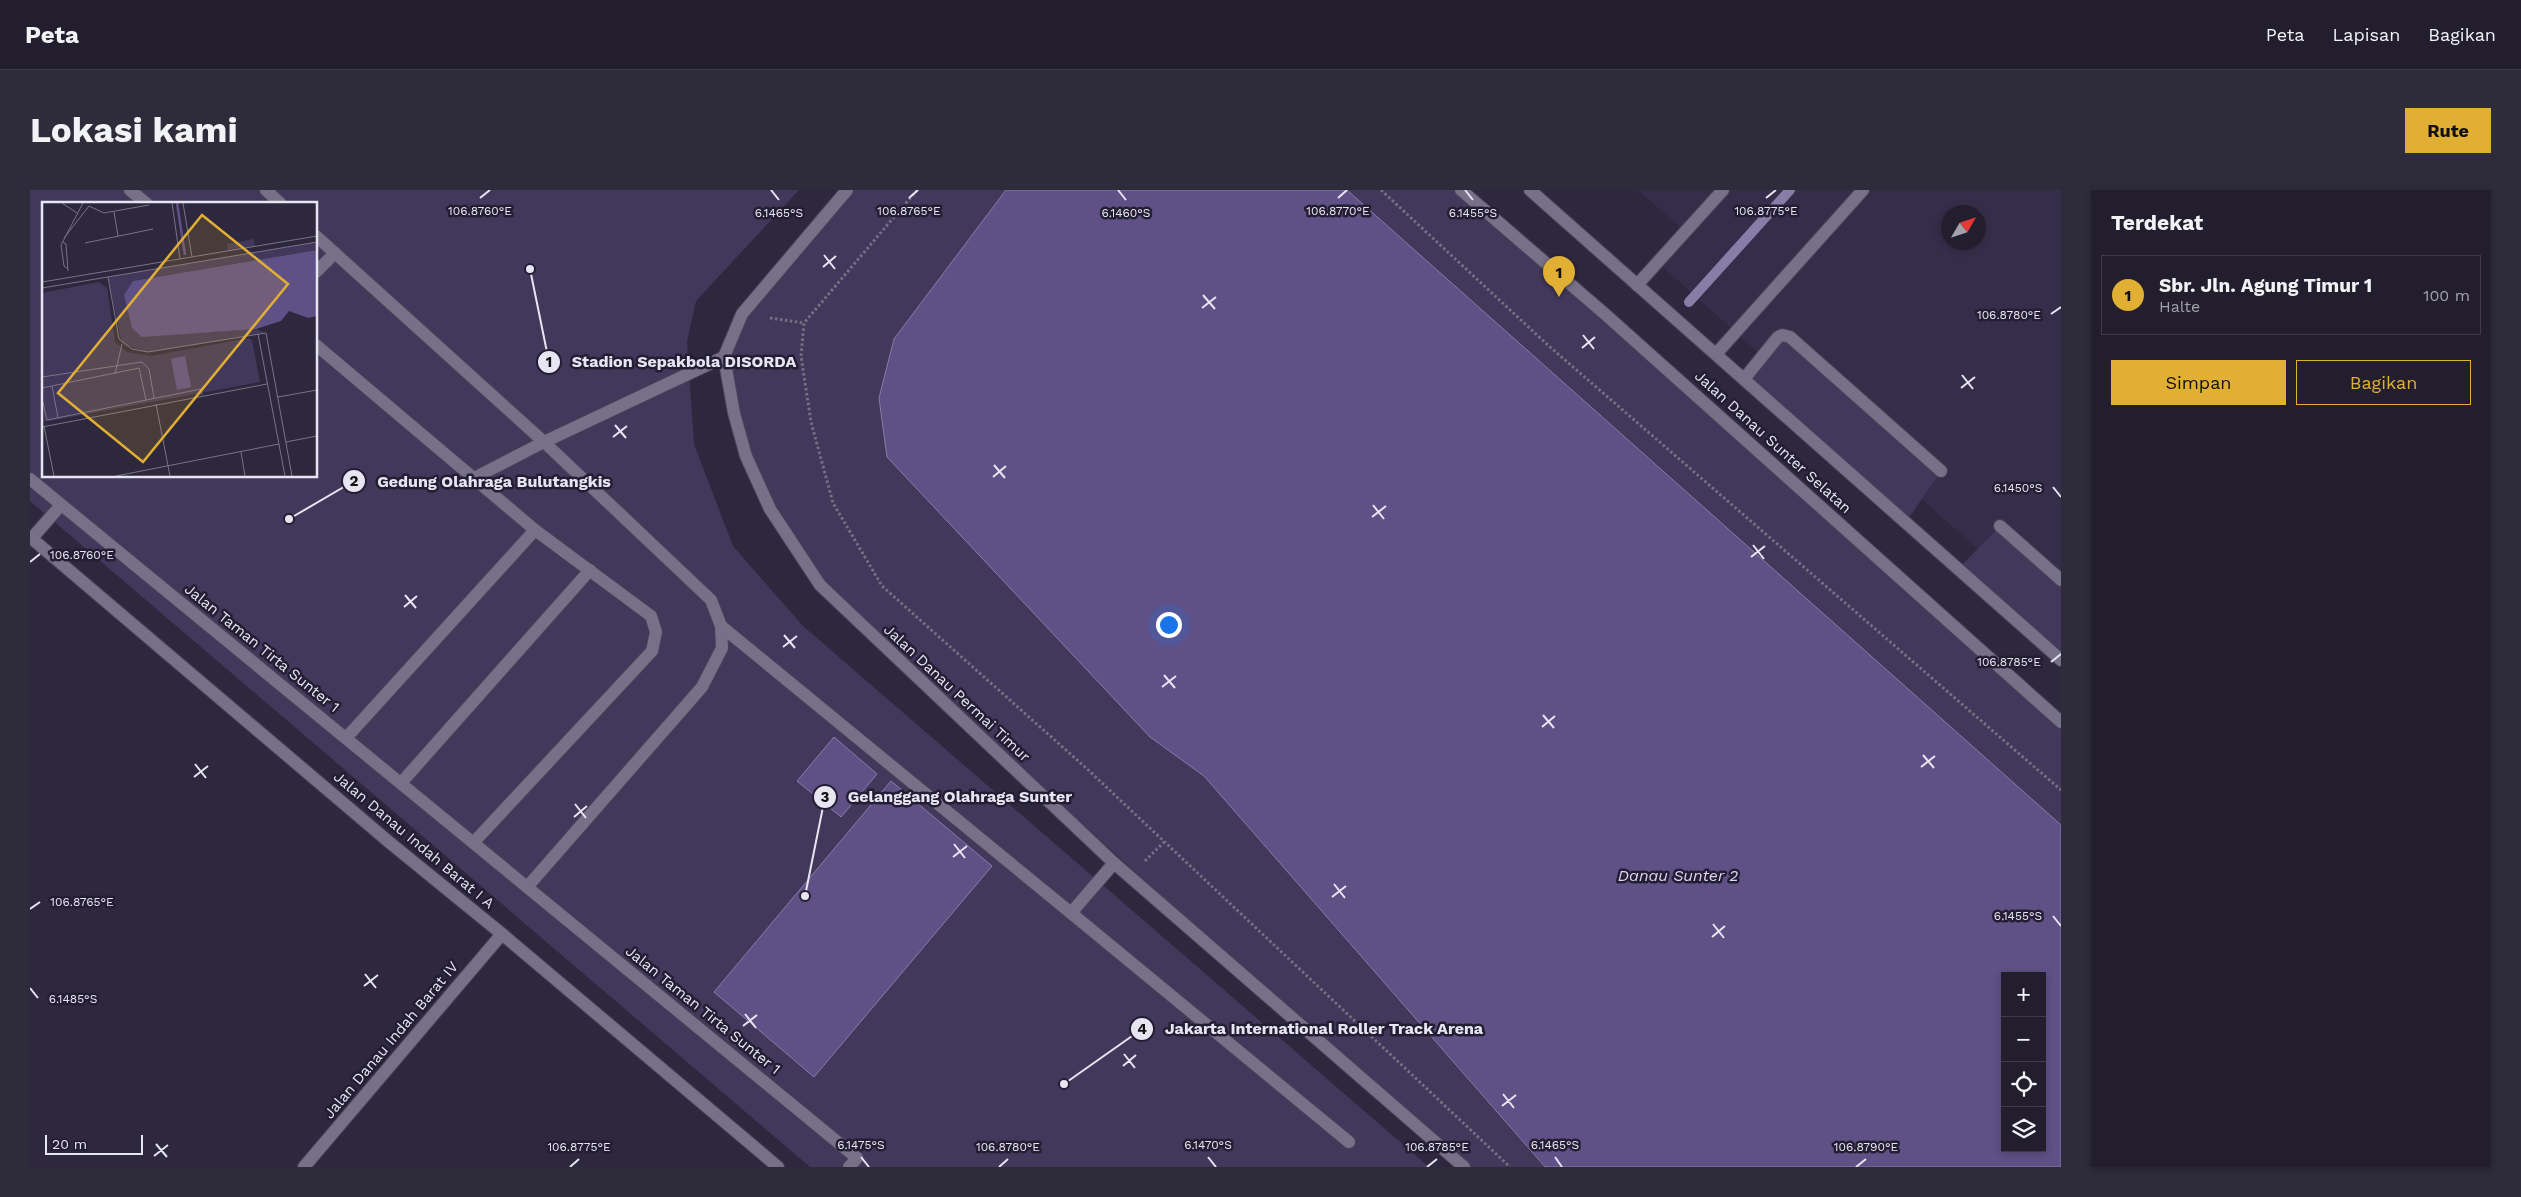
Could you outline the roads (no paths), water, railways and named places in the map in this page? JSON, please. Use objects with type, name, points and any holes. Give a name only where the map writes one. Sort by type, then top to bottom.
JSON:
[{"type":"street","points":[[130,190],[145,202]]},
{"type":"street","points":[[266,190],[279,202]]},
{"type":"street","points":[[474,478],[544,442],[724,357],[742,314],[847,190]]},
{"type":"street","name":"Jalan Danau Sunter Selatan","points":[[1461,190],[1621,329],[2061,722]]},
{"type":"street","name":"Jalan Danau Sunter Selatan","points":[[1530,190],[2061,660]]},
{"type":"street","points":[[1637,285],[1723,190]]},
{"type":"street","points":[[1716,354],[1863,190]]},
{"type":"street","points":[[318,238],[544,442],[711,600],[721,626],[722,648],[702,687],[528,886]]},
{"type":"street","points":[[318,270],[335,253]]},
{"type":"street","points":[[1744,379],[1778,338],[1782,335],[1790,337],[1941,471]]},
{"type":"street","points":[[318,347],[535,530],[651,616],[656,632],[652,651],[474,842]]},
{"type":"street","name":"Jalan Danau Permai Timur","points":[[724,357],[734,413],[746,456],[770,509],[820,586],[1114,863],[1464,1167]]},
{"type":"street","name":"Jalan Taman Tirta Sunter 1","points":[[30,479],[528,886],[853,1162]]},
{"type":"street","points":[[31,537],[62,506]]},
{"type":"street","points":[[2000,526],[2061,580]]},
{"type":"street","points":[[346,738],[535,530]]},
{"type":"street","name":"Jalan Danau Indah Barat I A","points":[[31,537],[389,842],[502,934],[778,1167]]},
{"type":"street","points":[[401,783],[590,570]]},
{"type":"street","points":[[721,626],[1349,1142]]},
{"type":"street","points":[[1071,913],[1114,863]]},
{"type":"street","name":"Jalan Danau Indah Barat IV","points":[[304,1167],[502,934]]},
{"type":"water","name":"Danau Sunter 2","points":[[1006,190],[1347,190],[2061,825],[2061,1167],[1545,1167],[1204,776],[1150,737],[887,457],[879,398],[894,339]]},
{"type":"water","points":[[834,737],[877,774],[841,817],[797,781]]},
{"type":"water","points":[[891,781],[992,866],[814,1077],[714,992]]},
{"type":"waterway","points":[[1689,302],[1790,190]]},
{"type":"place","name":"Stadion Sepakbola DISORDA","points":[[530,269]]},
{"type":"place","name":"Sbr. Jln. Agung Timur 1","points":[[1559,297]]},
{"type":"place","name":"Gedung Olahraga Bulutangkis","points":[[289,519]]},
{"type":"place","name":"Gelanggang Olahraga Sunter","points":[[805,896]]},
{"type":"place","name":"Jakarta International Roller Track Arena","points":[[1064,1084]]}]
